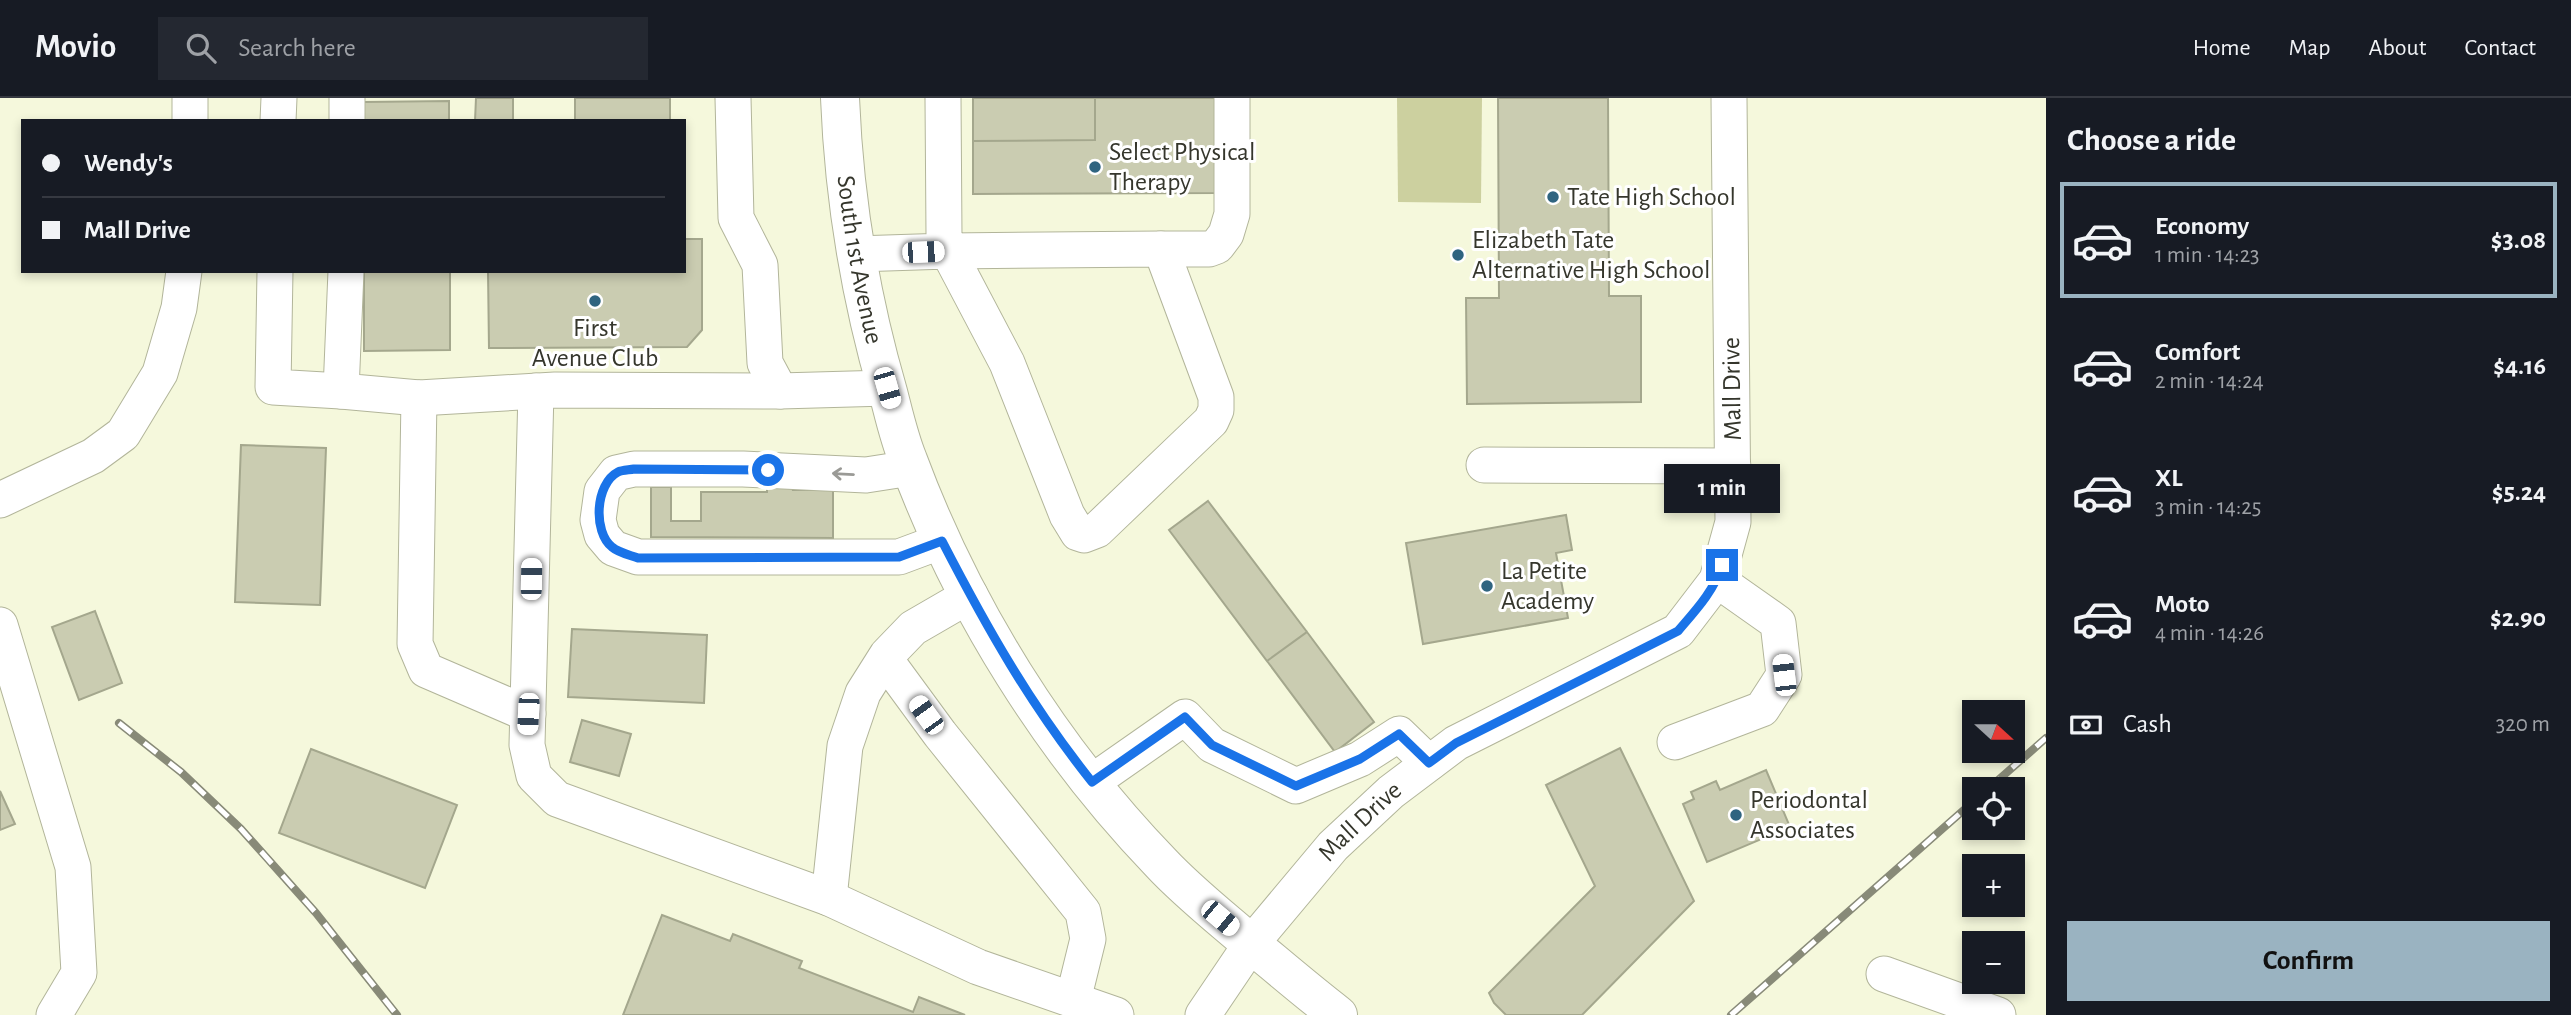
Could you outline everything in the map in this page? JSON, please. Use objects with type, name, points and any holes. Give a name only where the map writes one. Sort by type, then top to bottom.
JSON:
[{"type":"main road","name":"South 1st Avenue","points":[[840,98],[841,136],[856,254],[874,343],[911,468],[942,541],[970,595],[1029,697],[1092,782],[1161,864],[1301,988],[1338,1015]]},
{"type":"street","points":[[190,119],[191,98]]},
{"type":"street","points":[[278,119],[279,98]]},
{"type":"street","points":[[347,98],[347,119]]},
{"type":"street","points":[[733,98],[736,218],[760,265],[765,363],[779,391]]},
{"type":"street","points":[[943,98],[944,235],[948,251],[1007,363],[1068,515],[1078,533],[1084,535],[1097,530],[1211,421],[1216,410],[1216,397],[1161,249]]},
{"type":"street","points":[[856,254],[1209,249],[1217,246],[1226,234],[1231,214],[1231,98]]},
{"type":"street","name":"Mall Drive","points":[[1203,1015],[1251,944],[1333,846],[1391,792],[1456,743],[1678,631],[1700,606],[1717,580],[1733,522],[1729,98]]},
{"type":"street","points":[[0,500],[93,456],[123,434],[160,373],[179,307],[184,273]]},
{"type":"street","points":[[275,273],[273,387],[419,398],[536,391],[887,388]]},
{"type":"street","points":[[341,391],[346,273]]},
{"type":"street","points":[[536,391],[527,745],[534,775],[557,799],[829,898],[978,967],[1116,1015]]},
{"type":"street","points":[[419,398],[415,644],[426,670],[528,714]]},
{"type":"street","points":[[1484,465],[1733,466]]},
{"type":"street","points":[[911,468],[866,475],[743,469],[634,469],[616,473],[602,491],[598,520],[602,536],[613,548],[638,558],[899,557],[942,541]]},
{"type":"street","points":[[1675,742],[1762,709],[1784,675],[1778,623],[1717,580]]},
{"type":"street","points":[[829,898],[845,746],[863,694],[885,659],[913,628],[970,595]]},
{"type":"street","points":[[0,627],[73,867],[79,973],[54,1015]]},
{"type":"street","points":[[885,659],[940,734],[1083,912],[1088,939],[1073,1000]]},
{"type":"street","points":[[1092,782],[1185,717],[1212,745],[1296,786],[1360,759],[1399,734],[1429,763]]},
{"type":"street","points":[[1884,974],[1998,1015]]},
{"type":"green space","points":[[1397,98],[1482,98],[1481,203],[1398,202]]},
{"type":"building","points":[[476,98],[513,98],[513,119],[475,119]]},
{"type":"building","points":[[575,98],[670,98],[670,119],[575,119]]},
{"type":"building","points":[[973,98],[1095,98],[1095,140],[973,141]]},
{"type":"building","name":"Select Physical Therapy","points":[[1095,98],[1217,98],[1217,193],[973,194],[973,141],[1095,140]]},
{"type":"building","name":"Tate High School","points":[[1498,98],[1608,98],[1609,296],[1641,296],[1641,402],[1467,404],[1466,298],[1499,298]]},
{"type":"building","points":[[449,101],[449,119],[363,119],[363,102]]},
{"type":"building","name":"First Avenue Club","points":[[686,239],[702,239],[702,330],[687,347],[489,348],[488,273],[686,273]]},
{"type":"building","points":[[364,273],[450,273],[450,350],[364,351]]},
{"type":"building","points":[[241,445],[326,448],[320,605],[235,602]]},
{"type":"building","points":[[767,483],[794,483],[793,490],[833,490],[833,538],[651,537],[651,487],[671,487],[671,521],[701,521],[701,492],[767,492]]},
{"type":"building","points":[[1208,501],[1307,632],[1267,661],[1169,530]]},
{"type":"building","name":"La Petite Academy","points":[[1566,515],[1572,550],[1556,553],[1568,618],[1423,644],[1406,543]]},
{"type":"building","points":[[95,611],[122,683],[79,700],[52,627]]},
{"type":"building","points":[[572,629],[707,635],[704,703],[568,697]]},
{"type":"building","points":[[1307,632],[1374,722],[1335,752],[1267,661]]},
{"type":"building","points":[[582,720],[631,734],[619,776],[570,762]]},
{"type":"building","points":[[1620,748],[1694,901],[1582,1015],[1506,1015],[1494,1003],[1489,993],[1595,886],[1546,785]]},
{"type":"building","points":[[311,749],[457,805],[425,888],[279,833]]},
{"type":"building","name":"Periodontal Associates","points":[[1766,770],[1790,827],[1707,862],[1683,804],[1694,799],[1691,792],[1716,781],[1720,790]]},
{"type":"building","points":[[0,791],[15,824],[0,830]]},
{"type":"building","points":[[662,915],[730,941],[733,934],[802,961],[799,968],[913,1012],[919,997],[965,1015],[623,1015]]},
{"type":"railway","points":[[119,723],[181,772],[241,829],[316,913],[397,1015]]},
{"type":"railway","points":[[2002,777],[2046,738]]},
{"type":"railway","points":[[1731,1015],[1962,812]]},
{"type":"place","name":"Select Physical Therapy","points":[[1095,167]]},
{"type":"place","name":"Tate High School","points":[[1553,197]]},
{"type":"place","name":"Elizabeth Tate Alternative High School","points":[[1458,255]]},
{"type":"place","name":"First Avenue Club","points":[[595,301]]},
{"type":"place","name":"La Petite Academy","points":[[1487,586]]},
{"type":"place","name":"Periodontal Associates","points":[[1736,815]]},
{"type":"route","points":[[768,470],[634,469],[616,473],[602,491],[598,520],[602,536],[613,548],[638,558],[899,557],[942,541],[990,634],[1029,697],[1055,736],[1092,782],[1185,717],[1212,745],[1296,786],[1360,759],[1399,734],[1429,763],[1456,743],[1678,631],[1700,606],[1717,580],[1722,565]]}]
